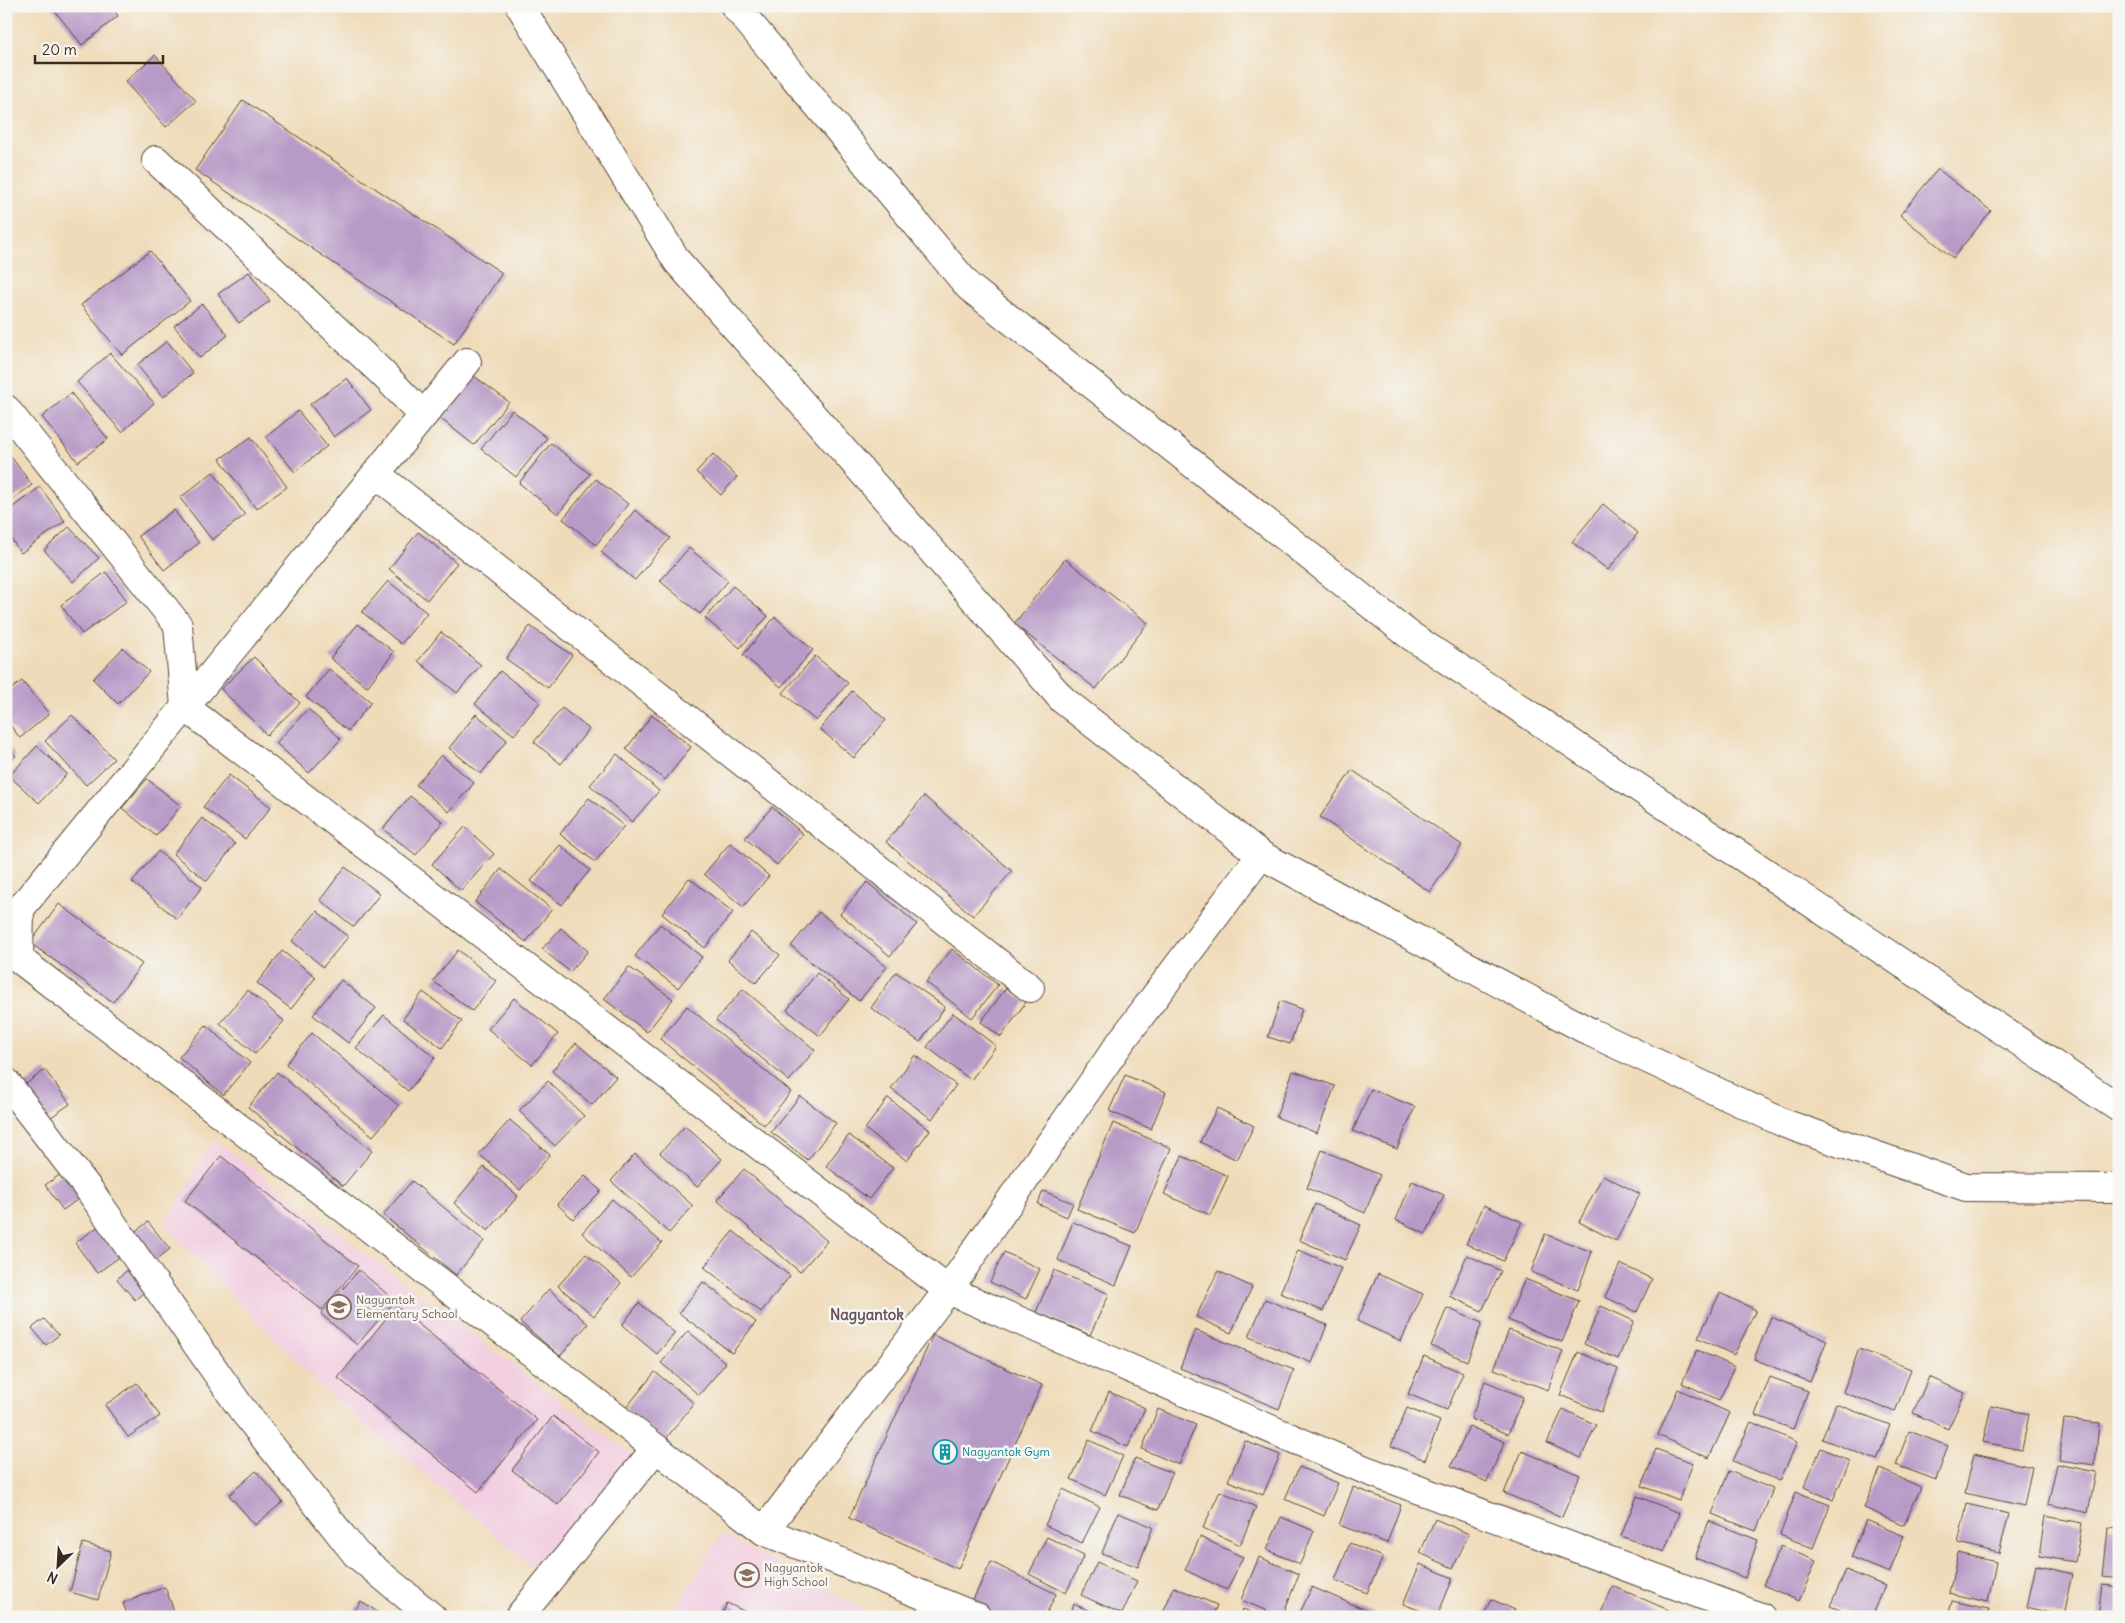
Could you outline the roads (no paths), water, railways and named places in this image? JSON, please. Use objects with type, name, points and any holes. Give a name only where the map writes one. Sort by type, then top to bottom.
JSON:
[{"type":"street","points":[[520,6],[672,252],[684,268],[1063,700],[1261,855],[1590,1032],[1786,1124],[1966,1187],[2119,1188]]},
{"type":"street","points":[[735,6],[963,279],[977,293],[1408,634],[2119,1108]]},
{"type":"street","points":[[156,160],[381,372],[423,415]]},
{"type":"street","points":[[467,362],[20,909],[19,959],[764,1531],[977,1617]]},
{"type":"street","points":[[6,409],[178,625],[185,707],[948,1290],[1363,1469],[1761,1617]]},
{"type":"street","points":[[376,474],[1030,988]]},
{"type":"street","points":[[764,1531],[948,1290],[1120,1043],[1261,855]]},
{"type":"street","points":[[6,1082],[90,1191],[241,1408],[356,1554],[432,1617]]},
{"type":"street","points":[[519,1617],[656,1448]]},
{"type":"place","name":"Nagyantok Elementary School","points":[[339,1307]]},
{"type":"place","name":"Nagyantok Gym","points":[[945,1452]]},
{"type":"place","name":"Nagyantok High School","points":[[747,1575]]},
{"type":"district","name":"Nagyantok","points":[[867,1315]]}]
